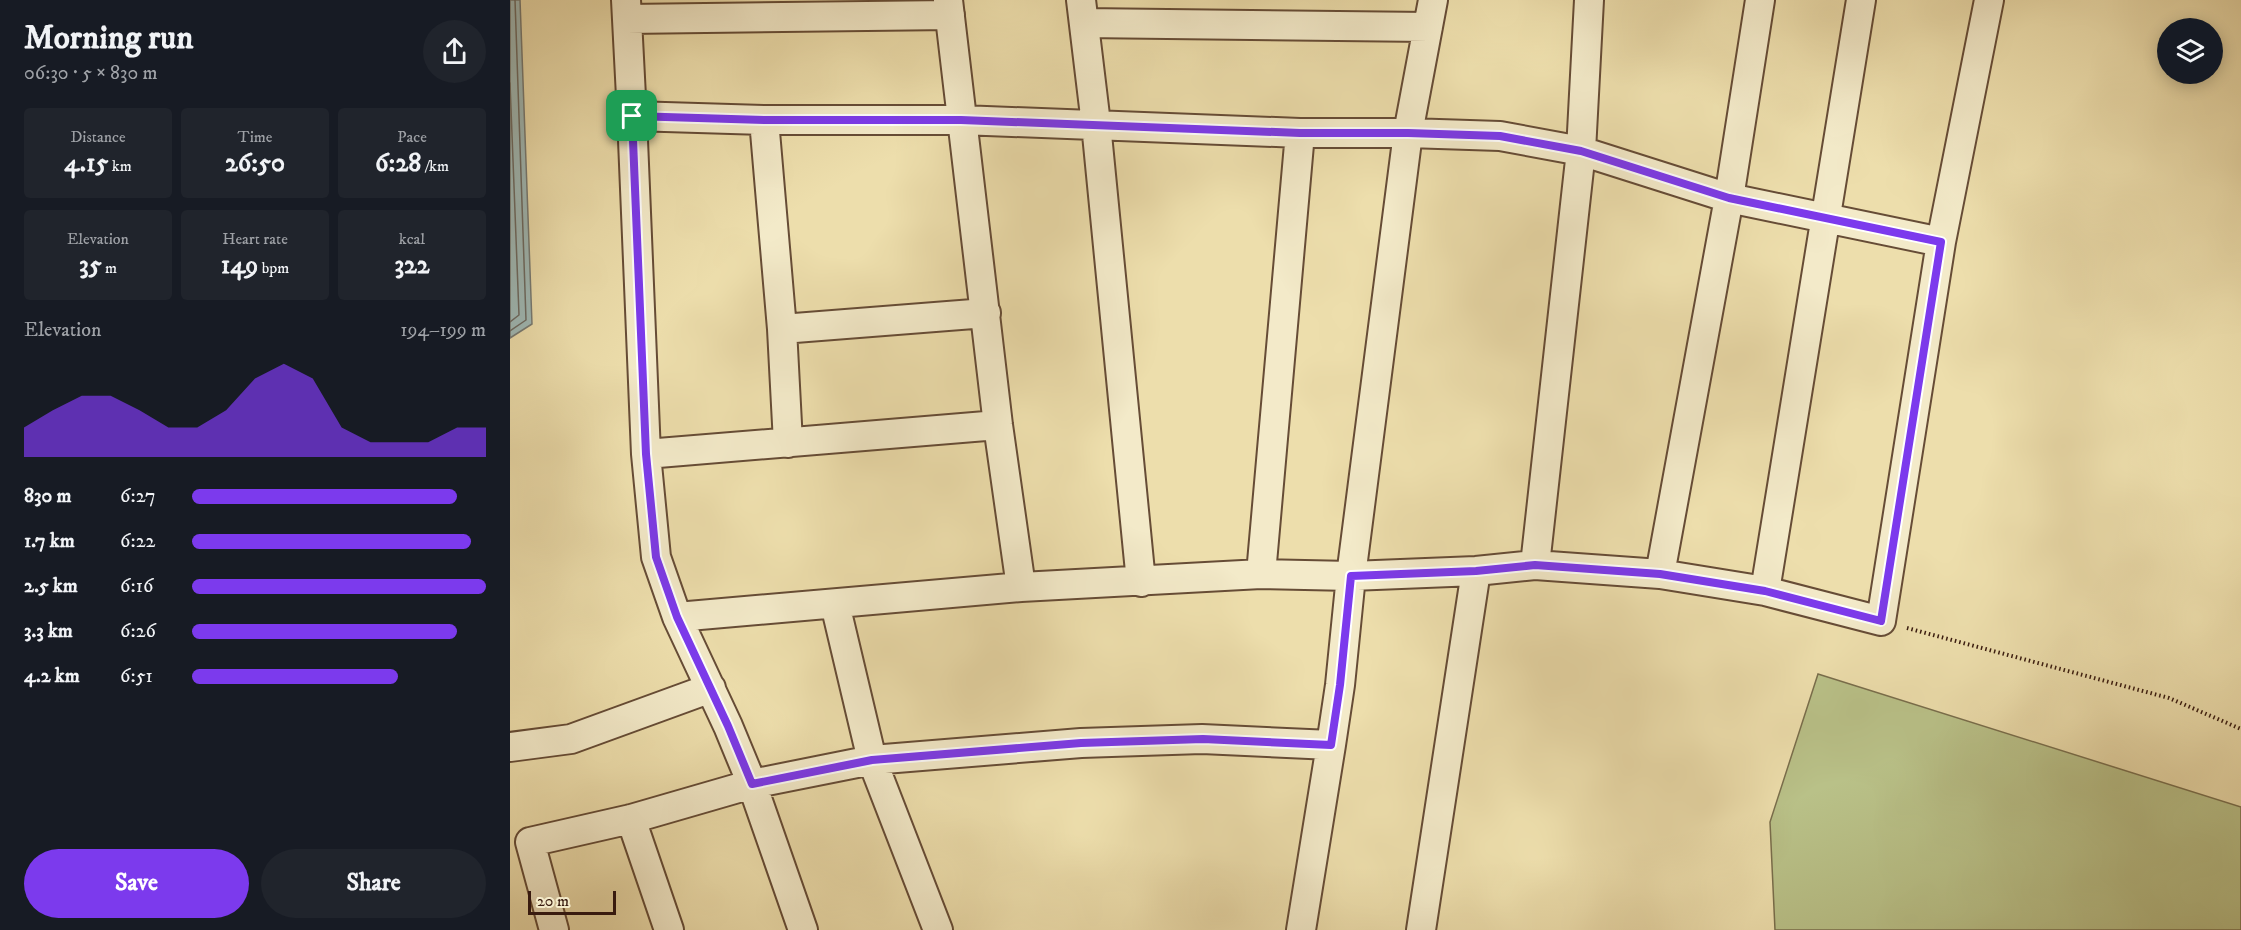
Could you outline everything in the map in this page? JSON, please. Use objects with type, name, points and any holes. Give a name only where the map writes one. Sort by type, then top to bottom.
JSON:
[{"type":"street","points":[[1535,565],[1581,151],[1589,0]]},
{"type":"street","points":[[1660,574],[1729,198],[1760,0]]},
{"type":"street","points":[[1765,591],[1861,0]]},
{"type":"street","points":[[677,617],[1021,587],[1261,574],[1351,576],[1476,571],[1535,565],[1660,574],[1765,591],[1881,621],[1941,242],[1989,0]]},
{"type":"street","points":[[803,930],[752,784],[711,688],[677,617],[656,557],[646,454],[627,10],[949,7],[998,425],[1021,587]]},
{"type":"street","points":[[1141,582],[1083,12],[1430,13],[1408,133],[1351,576],[1340,685],[1301,930]]},
{"type":"street","points":[[632,116],[764,120],[961,120],[1300,133],[1500,136],[1581,151],[1729,198],[1941,242]]},
{"type":"street","points":[[764,120],[782,329],[788,443]]},
{"type":"street","points":[[1261,574],[1300,133]]},
{"type":"street","points":[[782,329],[986,313]]},
{"type":"street","points":[[646,454],[998,425]]},
{"type":"street","points":[[1421,930],[1476,571]]},
{"type":"street","points":[[835,604],[872,760],[938,930]]},
{"type":"street","points":[[510,747],[571,739],[711,688]]},
{"type":"street","points":[[554,930],[530,842],[631,819],[752,784],[872,760],[1081,743],[1180,740],[1331,745]]},
{"type":"street","points":[[631,819],[669,930]]},
{"type":"path","points":[[1881,621],[2169,698],[2241,729]]},
{"type":"green space","points":[[1818,674],[2241,807],[2241,930],[1775,930],[1770,822]]},
{"type":"water","points":[[510,0],[520,0],[532,324],[510,338]]},
{"type":"route","points":[[632,116],[764,120],[961,120],[1300,133],[1500,136],[1581,151],[1729,198],[1941,242],[1881,621],[1765,591],[1660,574],[1535,565],[1476,571],[1351,576],[1340,685],[1331,745],[1203,739],[1081,743],[872,760],[752,784],[728,726],[677,617],[656,557],[646,454],[632,116]]}]
